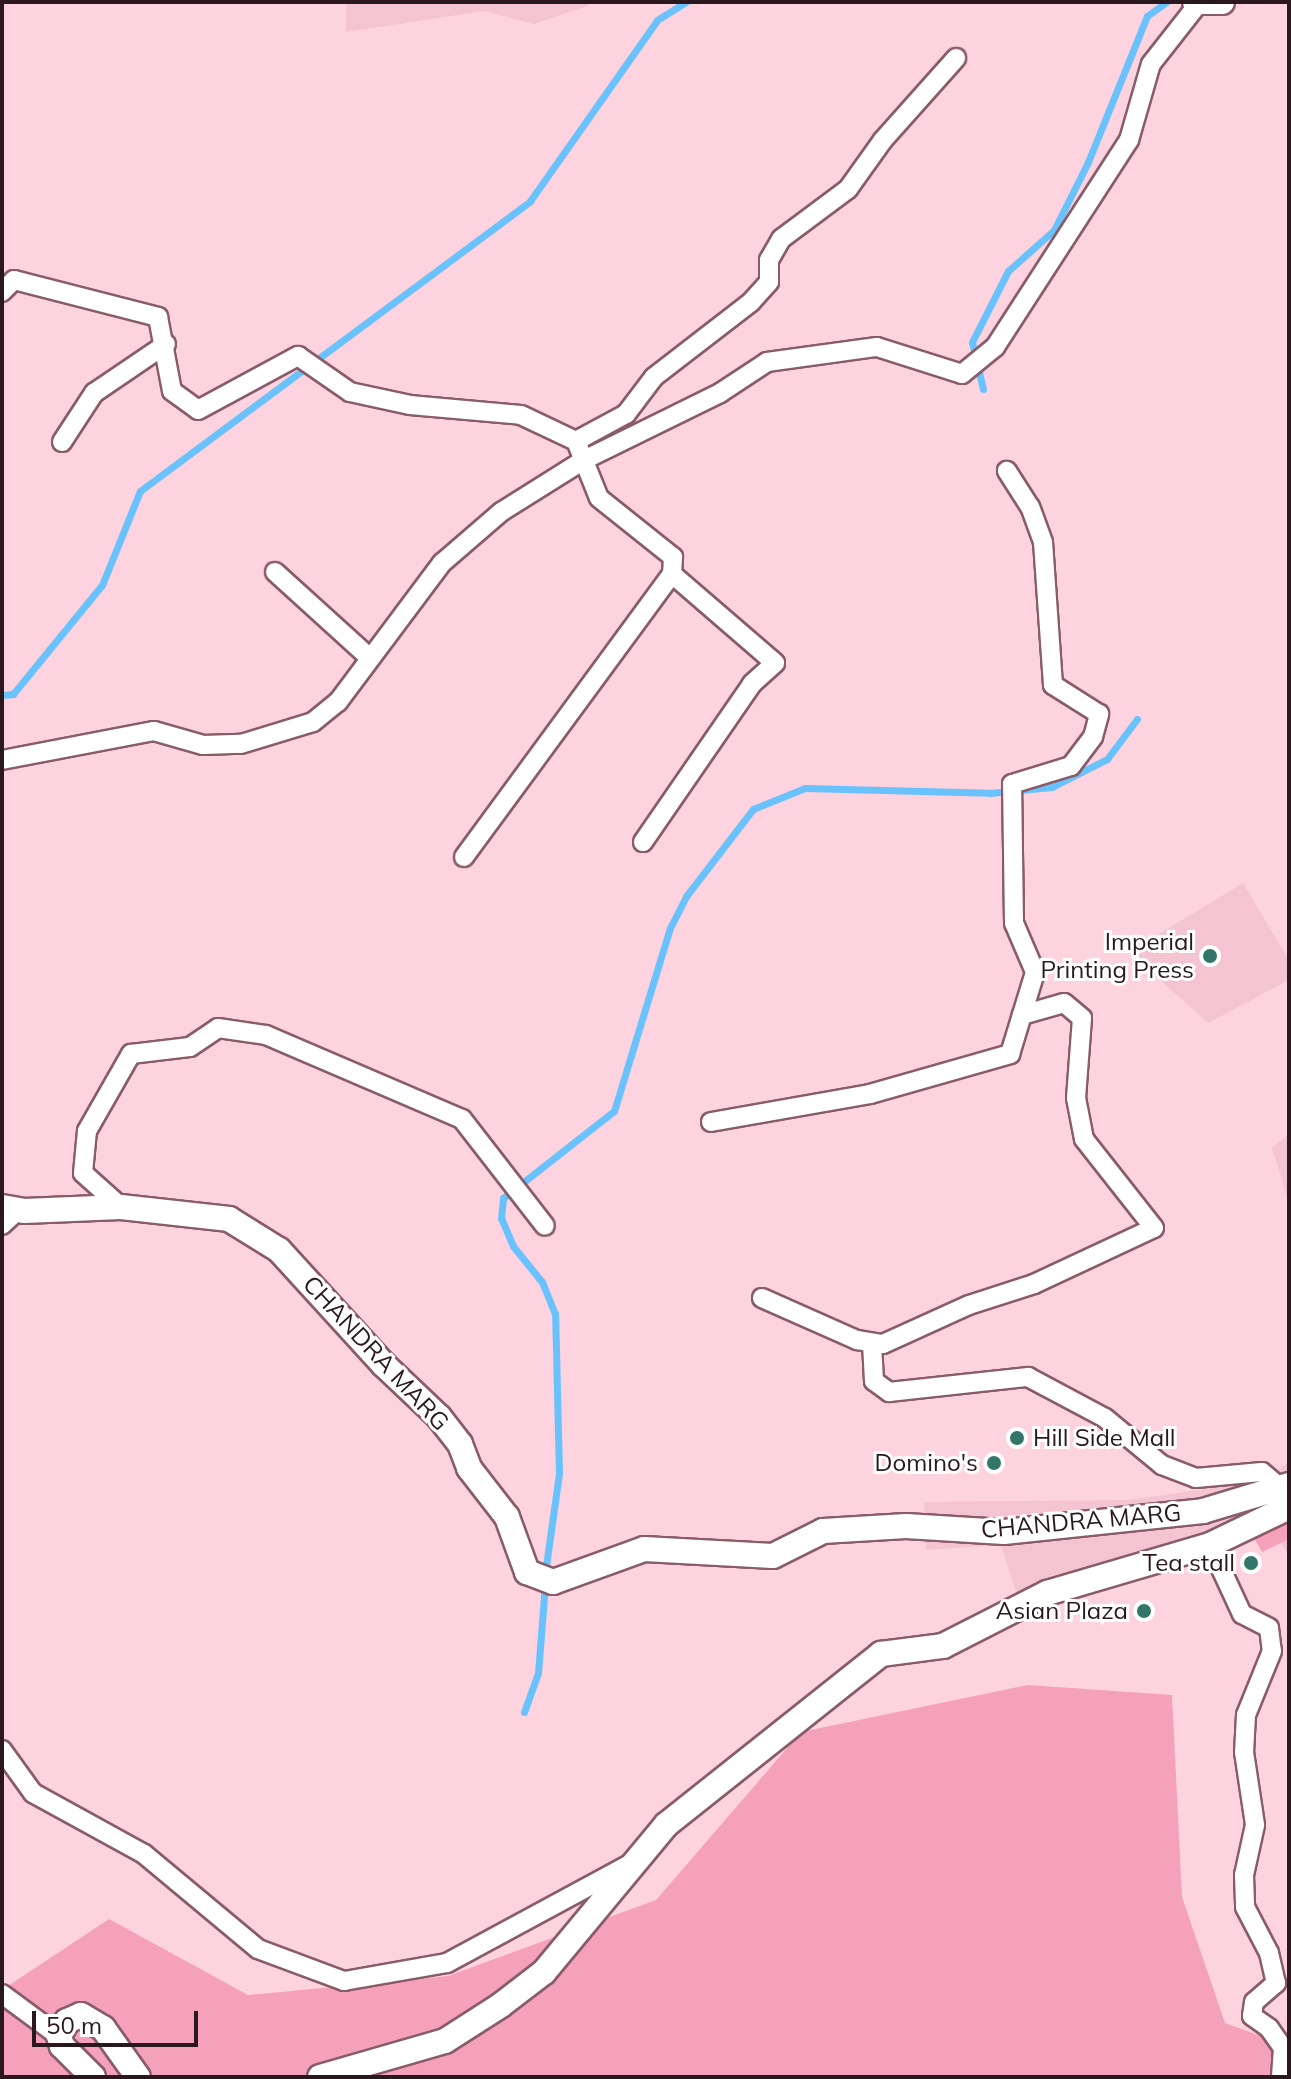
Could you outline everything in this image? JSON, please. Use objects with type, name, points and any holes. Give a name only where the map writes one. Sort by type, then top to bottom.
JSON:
[{"type":"street","points":[[2,760],[154,731],[203,745],[241,744],[313,722],[338,702],[442,563],[501,512],[584,460],[720,393],[767,362],[806,353],[877,347],[962,374],[995,347],[1129,140],[1151,64],[1205,3]]},
{"type":"street","points":[[576,441],[626,414],[654,377],[751,302],[769,282],[769,260],[781,239],[848,189],[883,140],[956,58]]},
{"type":"street","points":[[2,292],[14,280],[158,317],[166,344],[172,391],[198,410],[298,356],[350,392],[410,405],[521,415],[576,441],[599,498],[673,557],[672,574],[464,857]]},
{"type":"street","points":[[62,442],[94,393],[166,344]]},
{"type":"street","points":[[711,1122],[870,1094],[1010,1054],[1035,972],[1014,923],[1012,784],[1071,766],[1093,737],[1099,714],[1053,685],[1043,542],[1030,507],[1007,471]]},
{"type":"street","points":[[275,572],[370,658]]},
{"type":"street","points":[[643,842],[752,684],[775,663],[672,574]]},
{"type":"street","points":[[762,1298],[872,1343],[883,1344],[969,1305],[1034,1284],[1154,1228],[1084,1139],[1076,1098],[1082,1018],[1064,1003],[1022,1015]]},
{"type":"street","points":[[121,1207],[83,1173],[87,1131],[131,1054],[190,1047],[218,1028],[266,1035],[379,1080],[462,1119],[545,1226]]},
{"type":"street","name":"CHANDRA MARG","points":[[7,1214],[121,1207],[229,1219],[279,1250],[383,1364],[439,1417],[507,1517],[527,1572],[553,1582],[644,1549],[773,1556],[823,1531],[906,1526],[1004,1532],[1203,1511],[1286,1493]]},
{"type":"street","points":[[2,1750],[33,1793],[144,1854],[258,1949],[344,1981],[447,1963],[628,1865],[734,1766],[815,1710],[881,1654],[943,1646],[1047,1593],[1210,1545],[1286,1493],[1262,1472],[1196,1478],[1162,1465],[1105,1418],[1028,1377],[889,1392],[874,1381],[872,1343]]},
{"type":"street","points":[[1210,1545],[1242,1614],[1269,1628],[1272,1651],[1246,1715],[1244,1752],[1255,1825],[1244,1886],[1245,1907],[1269,1953],[1276,1983],[1254,2002],[1252,2016],[1269,2028],[1283,2048],[1281,2077]]},
{"type":"street","points":[[320,2077],[445,2041],[501,2005],[544,1972],[608,1898],[628,1865]]},
{"type":"street","points":[[2,1994],[59,2036],[93,2077]]},
{"type":"street","points":[[59,2036],[67,2021],[81,2015],[103,2028],[138,2077]]},
{"type":"shaded area","points":[[346,2],[589,2],[590,5],[534,24],[484,11],[346,32]]},
{"type":"shaded area","name":"Imperial Printing Press","points":[[1243,883],[1289,960],[1289,980],[1208,1023],[1129,952]]},
{"type":"shaded area","points":[[1289,1134],[1289,1203],[1272,1148]]},
{"type":"shaded area","points":[[1289,1462],[1289,1555],[1274,1533],[1022,1611],[1001,1545],[926,1550],[924,1502],[1128,1500],[1262,1481]]},
{"type":"shaded area","points":[[1289,1515],[1289,1539],[1262,1552],[1252,1534]]},
{"type":"shaded area","points":[[1028,1685],[1172,1695],[1182,1897],[1225,2023],[1289,2046],[1289,2077],[2,2077],[2,1990],[109,1919],[248,1995],[448,1976],[656,1900],[801,1732]]},
{"type":"waterway","points":[[2,695],[13,694],[102,585],[140,491],[530,201],[657,20],[686,2]]},
{"type":"waterway","points":[[983,389],[972,342],[1008,271],[1054,230],[1088,162],[1147,16],[1166,2]]},
{"type":"waterway","points":[[545,1573],[559,1473],[555,1314],[542,1282],[513,1246],[501,1218],[503,1198],[614,1111],[670,928],[687,895],[753,809],[805,788],[990,793],[1052,787],[1107,759],[1137,719]]},
{"type":"waterway","points":[[524,1712],[538,1673],[545,1585]]},
{"type":"place","name":"Imperial Printing Press","points":[[1210,956]]},
{"type":"place","name":"Hill Side Mall","points":[[1017,1438]]},
{"type":"place","name":"Domino's","points":[[994,1463]]},
{"type":"place","name":"Tea stall","points":[[1251,1563]]},
{"type":"place","name":"Asian Plaza","points":[[1144,1611]]}]
